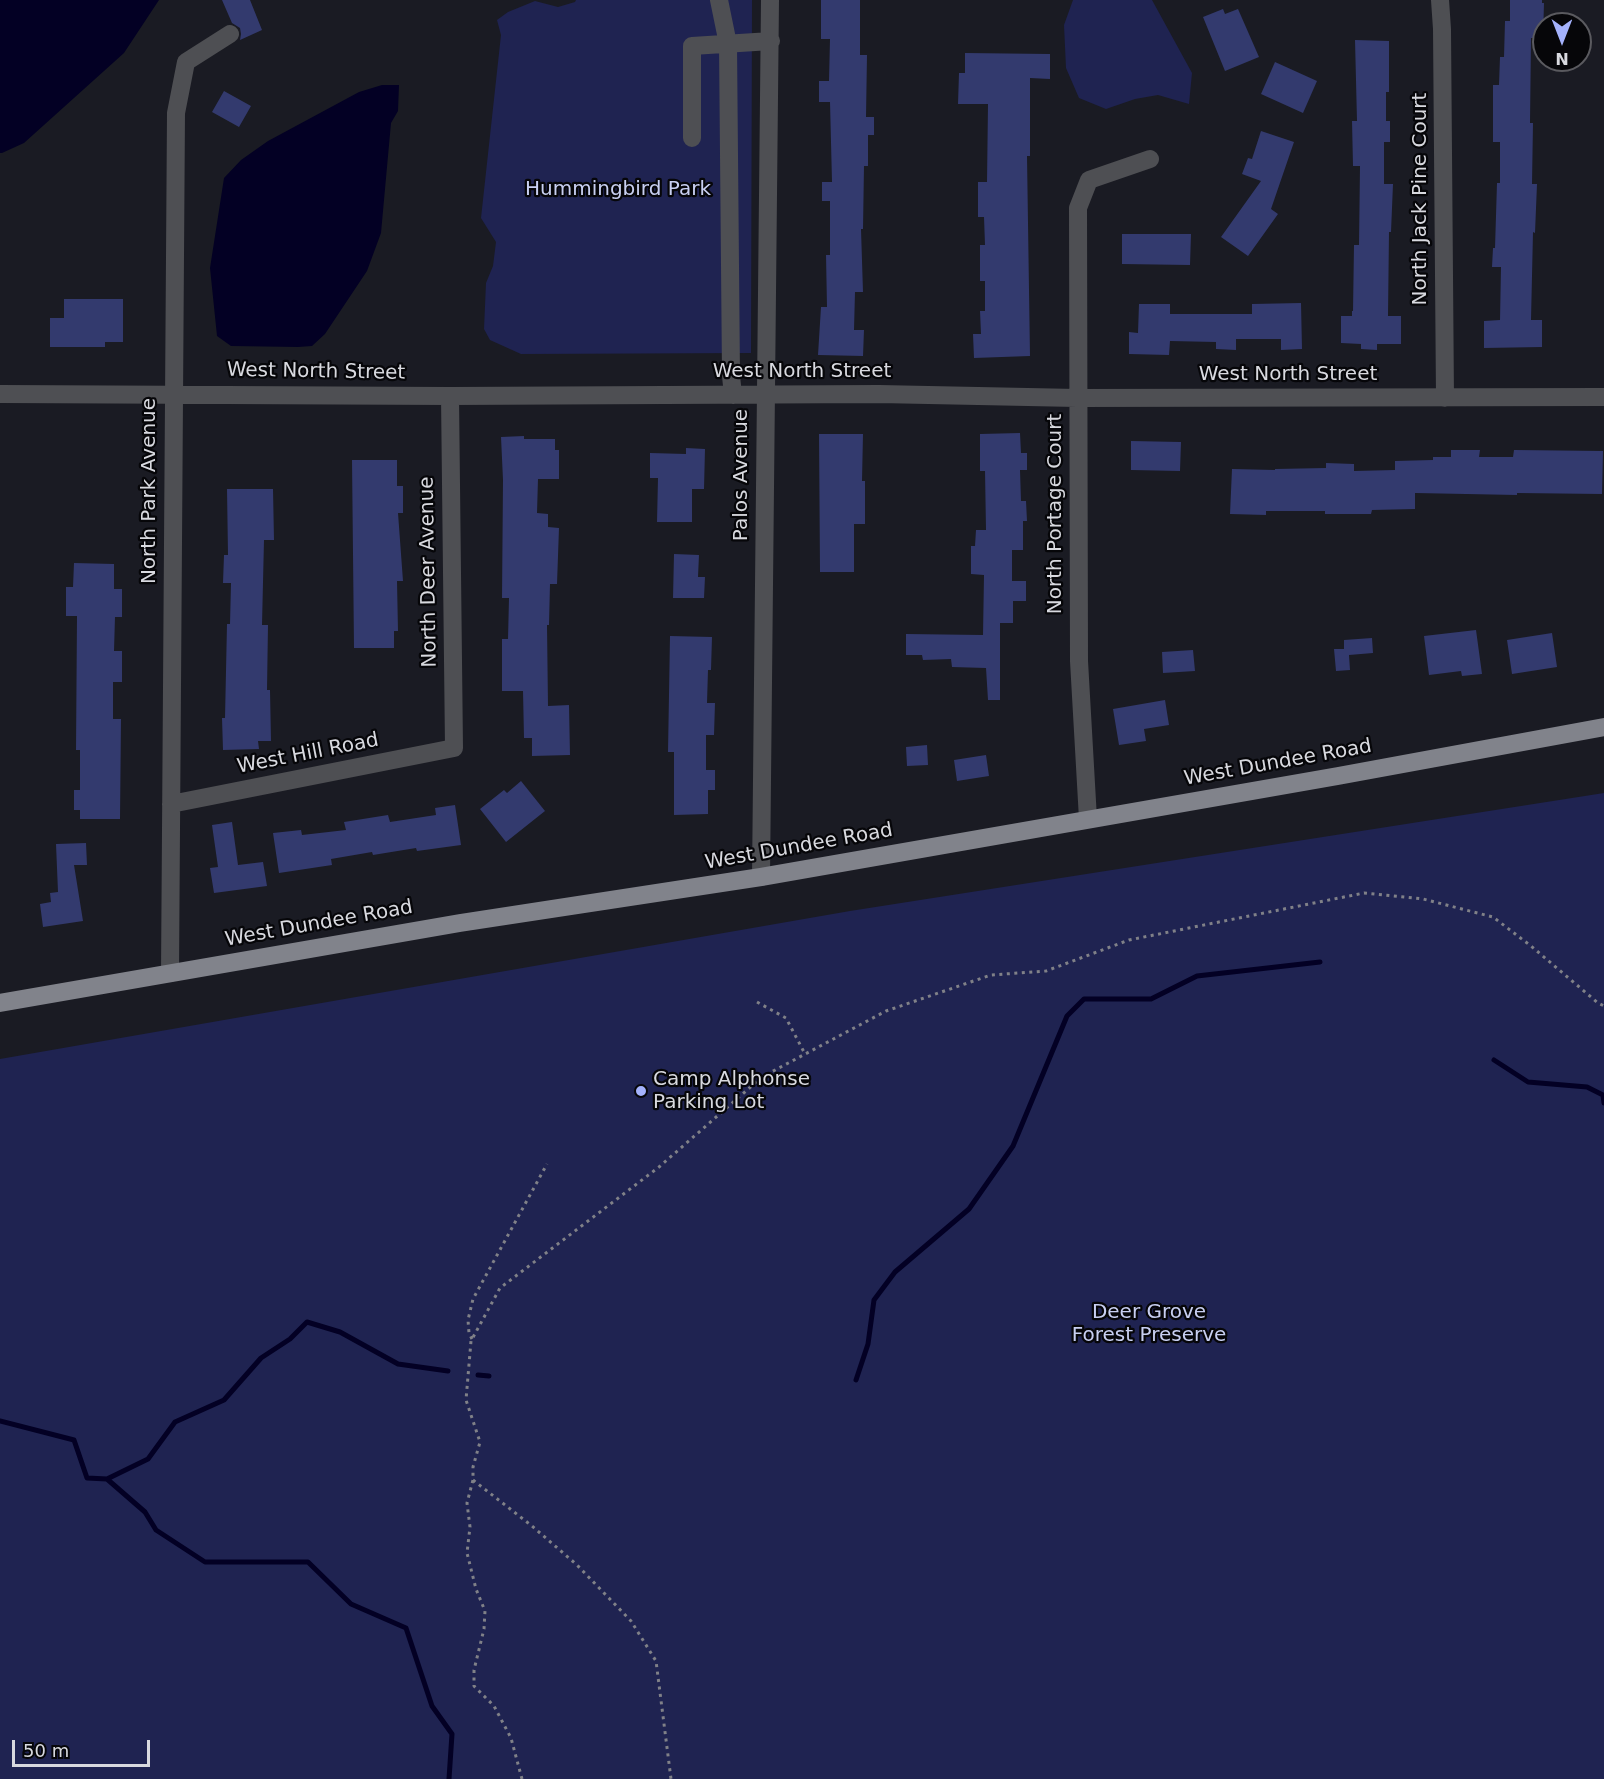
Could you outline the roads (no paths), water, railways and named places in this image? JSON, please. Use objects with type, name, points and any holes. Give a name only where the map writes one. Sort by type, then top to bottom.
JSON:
[{"type":"main road","name":"West Dundee Road","points":[[0,1003],[460,923],[761,877],[1604,727]]},
{"type":"street","points":[[704,0],[721,5],[728,44],[733,395]]},
{"type":"street","name":"Palos Avenue","points":[[761,877],[765,533],[764,394],[770,0]]},
{"type":"street","name":"North Jack Pine Court","points":[[1440,0],[1445,398]]},
{"type":"street","name":"North Park Avenue","points":[[170,973],[176,114],[186,62],[230,34]]},
{"type":"street","points":[[692,138],[692,46],[771,42]]},
{"type":"street","name":"North Portage Court","points":[[1088,819],[1079,661],[1078,208],[1089,180],[1150,159]]},
{"type":"street","name":"West North Street","points":[[0,394],[450,396],[764,394],[1077,398],[1604,397]]},
{"type":"street","name":"North Deer Avenue","points":[[450,396],[454,748]]},
{"type":"street","name":"West Hill Road","points":[[171,804],[454,748]]},
{"type":"water","points":[[0,0],[159,0],[124,53],[24,143],[0,153]]},
{"type":"water","points":[[382,85],[399,85],[398,111],[391,123],[381,233],[367,271],[325,334],[312,346],[231,346],[217,336],[210,268],[224,178],[241,160],[268,141],[359,92]]},
{"type":"waterway","points":[[856,1380],[868,1344],[874,1300],[895,1272],[969,1209],[1013,1146],[1067,1016],[1084,999],[1151,999],[1197,976],[1320,962]]},
{"type":"waterway","points":[[1494,1060],[1528,1082],[1587,1087],[1603,1095],[1604,1103]]},
{"type":"waterway","points":[[0,1421],[74,1440],[87,1478],[107,1479],[148,1459],[175,1422],[224,1400],[261,1358],[290,1339],[307,1322],[340,1332],[398,1364],[448,1371]]},
{"type":"waterway","points":[[478,1375],[489,1376]]},
{"type":"waterway","points":[[107,1479],[145,1512],[156,1530],[205,1562],[308,1562],[351,1604],[406,1628],[432,1706],[452,1734],[449,1779]]},
{"type":"place","name":"Camp Alphonse Parking Lot","points":[[641,1091]]},
{"type":"park label","name":"Hummingbird Park","points":[[618,190]]},
{"type":"park label","name":"Deer Grove Forest Preserve","points":[[1149,1324]]}]
